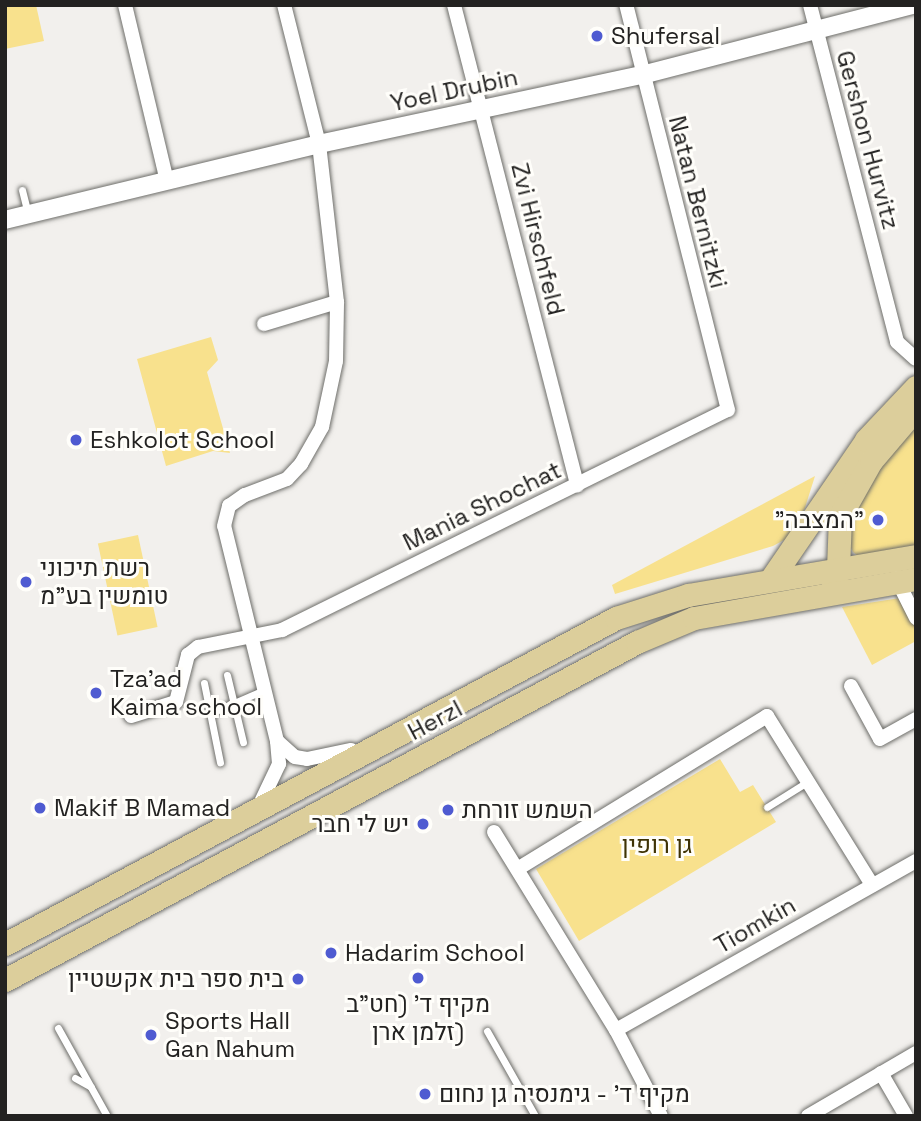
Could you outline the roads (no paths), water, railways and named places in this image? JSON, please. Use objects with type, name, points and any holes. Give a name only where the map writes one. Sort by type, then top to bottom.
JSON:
[{"type":"main road","points":[[771,579],[866,440],[916,387]]},
{"type":"main road","points":[[827,570],[848,498],[872,461],[916,408]]},
{"type":"main road","points":[[829,494],[816,530],[827,570],[829,592]]},
{"type":"main road","name":"Herzl","points":[[5,944],[382,739],[616,618],[688,595],[910,556]]},
{"type":"main road","name":"Herzl","points":[[5,980],[637,642],[695,618],[906,580]]},
{"type":"street","points":[[125,5],[167,181]]},
{"type":"street","points":[[259,806],[279,764],[277,741],[224,526],[229,506],[245,495],[287,479],[301,464],[322,426],[335,361],[337,302],[319,144],[284,5]]},
{"type":"street","name":"Zvi Hirschfeld","points":[[454,5],[577,485]]},
{"type":"street","name":"Natan Bernitzki","points":[[626,5],[728,410]]},
{"type":"street","name":"Gershon Hurvitz","points":[[810,5],[897,342],[916,359]]},
{"type":"street","name":"Yoel Drubin","points":[[5,220],[319,144],[642,75],[912,5]]},
{"type":"street","points":[[264,324],[337,302]]},
{"type":"street","name":"Mania Shochat","points":[[131,716],[176,702],[188,655],[198,647],[253,639],[282,630],[728,410]]},
{"type":"street","points":[[910,556],[906,580],[916,618]]},
{"type":"street","points":[[851,686],[880,739],[916,719]]},
{"type":"street","points":[[519,868],[767,716],[872,884]]},
{"type":"street","points":[[277,741],[295,757],[307,759],[339,755],[382,739]]},
{"type":"street","points":[[494,832],[519,868],[616,1030],[661,1116]]},
{"type":"street","name":"Tiomkin","points":[[616,1030],[916,861]]},
{"type":"street","points":[[808,1116],[916,1053]]},
{"type":"street","points":[[881,1073],[906,1116]]},
{"type":"lane","points":[[22,190],[28,214]]},
{"type":"lane","points":[[227,675],[243,742]]},
{"type":"lane","points":[[204,683],[220,762]]},
{"type":"lane","points":[[211,713],[264,690]]},
{"type":"lane","points":[[766,807],[808,782]]},
{"type":"lane","points":[[58,1028],[107,1116]]},
{"type":"lane","points":[[487,1031],[535,1116]]},
{"type":"lane","points":[[75,1078],[91,1088]]},
{"type":"place","name":"Shufersal","points":[[597,36]]},
{"type":"place","name":"Eshkolot School","points":[[76,440]]},
{"type":"place","name":"\"המצבה\"","points":[[878,520]]},
{"type":"place","name":"רשת תיכוני טומשין בע\"מ","points":[[26,582]]},
{"type":"place","name":"Tza'ad Kaima school","points":[[96,693]]},
{"type":"place","name":"Makif B Mamad","points":[[40,808]]},
{"type":"place","name":"השמש זורחת","points":[[448,810]]},
{"type":"place","name":"יש לי חבר","points":[[423,824]]},
{"type":"place","name":"Hadarim School","points":[[331,953]]},
{"type":"place","name":"מקיף ד' (חט\"ב זלמן ארן)","points":[[418,978]]},
{"type":"place","name":"בית ספר בית אקשטיין","points":[[298,979]]},
{"type":"place","name":"Sports Hall Gan Nahum","points":[[151,1035]]},
{"type":"place","name":"מקיף ד' - גימנסיה גן נחום","points":[[425,1094]]},
{"type":"park label","name":"גן רופין","points":[[657,845]]}]
